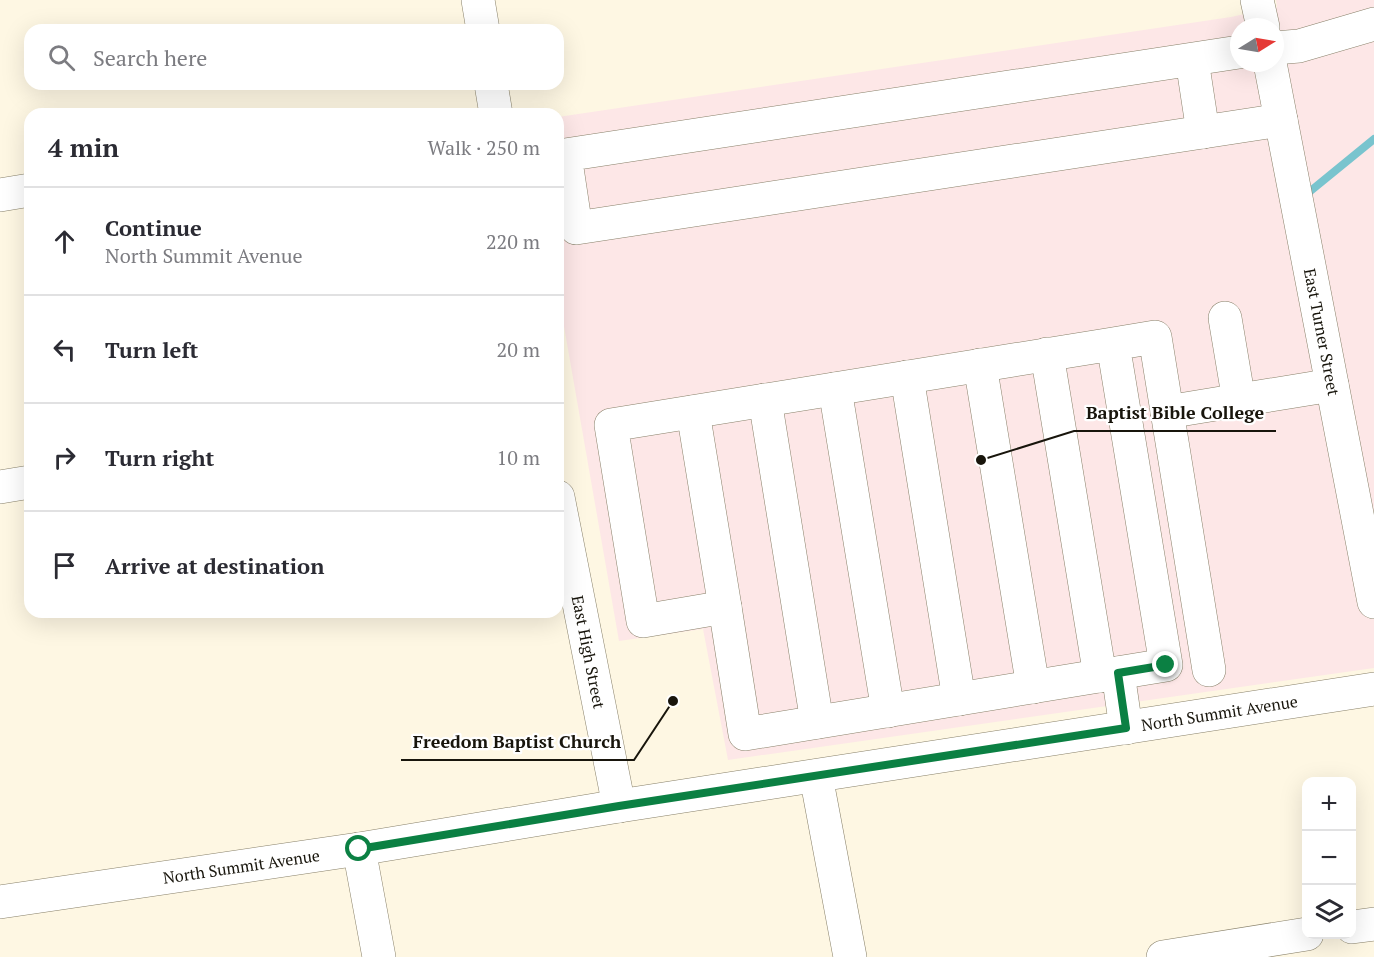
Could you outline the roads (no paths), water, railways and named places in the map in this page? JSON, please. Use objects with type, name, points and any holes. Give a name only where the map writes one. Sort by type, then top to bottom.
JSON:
[{"type":"street","points":[[478,0],[482,24]]},
{"type":"street","points":[[1257,0],[1261,18]]},
{"type":"street","points":[[1284,47],[1299,46],[1374,24]]},
{"type":"street","points":[[1230,54],[565,155],[564,187],[576,228],[1281,120]]},
{"type":"street","points":[[1192,60],[1203,132]]},
{"type":"street","name":"East Turner Street","points":[[1272,72],[1374,602]]},
{"type":"street","points":[[492,90],[495,108]]},
{"type":"street","points":[[0,195],[24,191]]},
{"type":"street","points":[[1226,318],[1239,400]]},
{"type":"street","points":[[725,607],[643,621],[611,425],[1155,337],[1209,670]]},
{"type":"street","points":[[693,412],[745,734],[888,711],[1166,665],[1113,344]]},
{"type":"street","points":[[1047,354],[1109,675],[1126,728]]},
{"type":"street","points":[[981,365],[1033,687]]},
{"type":"street","points":[[907,377],[959,699]]},
{"type":"street","points":[[1167,412],[1332,386]]},
{"type":"street","points":[[835,388],[888,711]]},
{"type":"street","points":[[765,400],[817,722]]},
{"type":"street","points":[[0,487],[24,483]]},
{"type":"street","name":"East High Street","points":[[564,528],[619,806]]},
{"type":"street","name":"North Summit Avenue","points":[[0,902],[359,849],[619,806],[1374,689]]},
{"type":"street","points":[[816,776],[850,957]]},
{"type":"street","points":[[359,849],[379,957]]},
{"type":"street","points":[[1356,926],[1374,924]]},
{"type":"street","points":[[1163,957],[1302,935]]},
{"type":"waterway","points":[[1308,193],[1374,139]]},
{"type":"place","name":"Baptist Bible College","points":[[981,460]]},
{"type":"place","name":"Freedom Baptist Church","points":[[673,701]]}]
